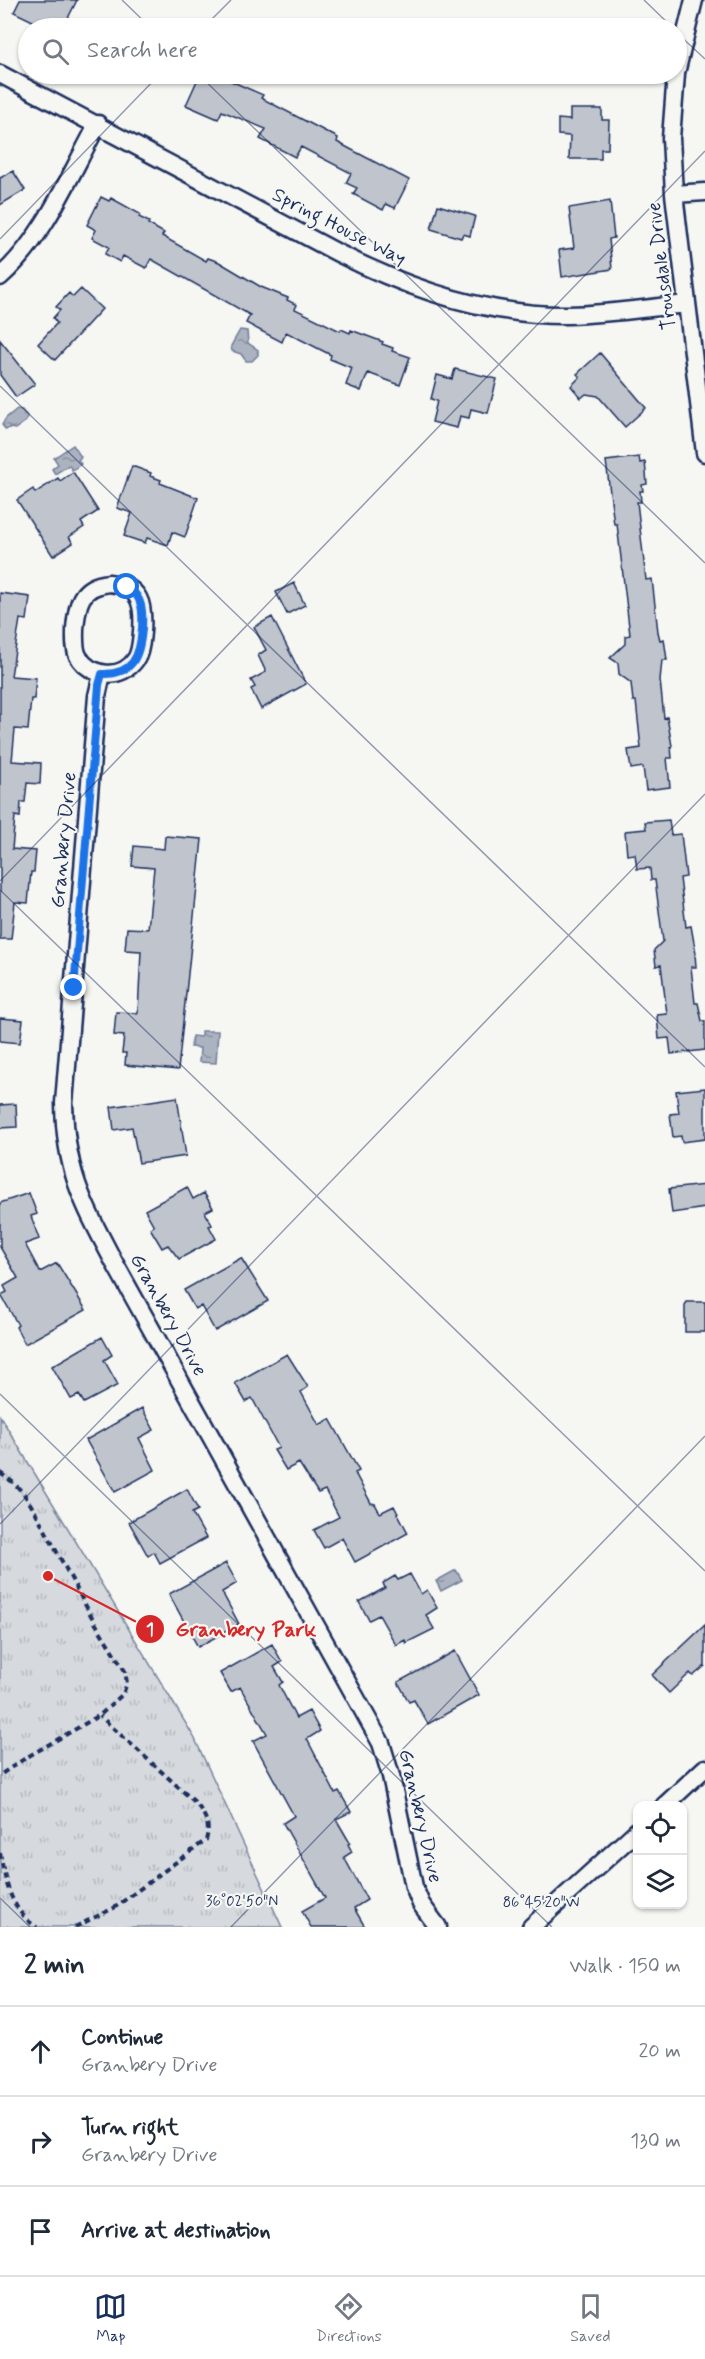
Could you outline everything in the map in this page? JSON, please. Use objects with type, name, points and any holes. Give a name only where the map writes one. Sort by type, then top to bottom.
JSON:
[{"type":"street","name":"Trousdale Drive","points":[[687,28],[694,0]]},
{"type":"street","name":"Spring House Way","points":[[0,74],[18,83]]},
{"type":"street","name":"Spring House Way","points":[[20,84],[338,253],[410,285],[487,307],[540,314],[599,313],[687,304]]},
{"type":"street","name":"Trousdale Drive","points":[[675,84],[671,138],[674,194],[705,453]]},
{"type":"street","points":[[0,277],[21,255],[44,224],[98,124]]},
{"type":"street","points":[[674,194],[705,192]]},
{"type":"street","points":[[115,584],[131,590],[140,600],[143,612],[141,643],[137,657],[129,667],[117,673],[102,674],[89,669],[76,654],[76,614],[79,602],[87,591],[96,585],[115,584]]},
{"type":"street","name":"Granbery Drive","points":[[102,674],[97,696],[64,1103],[66,1141],[72,1171],[89,1215],[114,1262],[381,1743],[391,1776],[414,1887],[421,1904],[438,1927]]},
{"type":"street","points":[[669,1801],[705,1768]]},
{"type":"street","points":[[531,1927],[633,1835]]},
{"type":"path","points":[[0,1473],[24,1494],[94,1621],[125,1671],[127,1683],[123,1694],[100,1715],[0,1775]]},
{"type":"path","points":[[75,1927],[114,1908],[206,1840],[210,1828],[196,1803],[100,1715]]},
{"type":"path","points":[[0,1853],[10,1894],[19,1911],[37,1927]]},
{"type":"green space","points":[[0,1416],[194,1737],[282,1927],[0,1927]]},
{"type":"water","points":[[240,330],[247,331],[248,343],[258,350],[258,355],[252,361],[246,361],[241,354],[232,351],[231,346]]},
{"type":"water","points":[[17,409],[22,410],[27,416],[26,421],[15,429],[6,430],[2,425],[6,418]]},
{"type":"water","points":[[73,445],[81,457],[78,460],[81,464],[72,470],[69,465],[55,474],[52,469],[58,464],[54,458]]},
{"type":"water","points":[[201,1031],[218,1031],[216,1063],[199,1062],[200,1048],[191,1047],[192,1036],[201,1037]]},
{"type":"water","points":[[456,1570],[462,1580],[441,1591],[436,1581]]},
{"type":"building","points":[[20,0],[77,0],[68,18],[26,18],[14,12]]},
{"type":"building","points":[[195,84],[238,84],[263,95],[261,98],[338,138],[337,142],[409,180],[395,208],[386,204],[383,210],[353,194],[357,188],[346,183],[351,173],[301,147],[295,157],[260,139],[266,129],[222,111],[218,119],[186,105]]},
{"type":"building","points":[[570,109],[602,109],[602,120],[609,120],[608,149],[601,149],[601,159],[569,159],[570,136],[558,135],[558,119],[570,120]]},
{"type":"building","points":[[13,171],[25,190],[0,205],[0,178]]},
{"type":"building","points":[[101,197],[109,201],[111,198],[140,214],[139,217],[164,233],[162,236],[206,261],[208,258],[219,262],[261,287],[288,298],[287,300],[297,305],[295,309],[340,331],[341,329],[350,333],[351,330],[383,342],[382,344],[393,348],[392,351],[410,357],[400,385],[368,373],[361,391],[346,385],[352,368],[330,359],[331,355],[286,332],[282,342],[246,323],[250,315],[151,259],[146,268],[123,256],[120,262],[105,254],[109,247],[92,238],[96,230],[87,225]]},
{"type":"building","points":[[610,201],[614,238],[609,239],[612,269],[562,277],[559,250],[574,248],[569,208]]},
{"type":"building","points":[[438,205],[475,216],[470,236],[463,234],[461,238],[431,229]]},
{"type":"building","points":[[81,289],[102,309],[55,360],[38,344],[57,323],[53,318],[60,310],[56,307],[69,293],[73,297]]},
{"type":"building","points":[[0,340],[35,384],[16,397],[0,375]]},
{"type":"building","points":[[600,353],[646,408],[625,427],[598,396],[586,394],[581,398],[571,386],[580,377],[577,374]]},
{"type":"building","points":[[455,369],[497,379],[488,413],[471,409],[469,418],[460,416],[457,428],[432,422],[437,401],[431,399],[437,375],[452,379]]},
{"type":"building","points":[[639,457],[640,463],[645,462],[647,484],[642,485],[641,502],[637,502],[646,580],[652,579],[658,632],[660,640],[664,639],[667,660],[662,660],[660,680],[664,718],[667,717],[672,746],[672,758],[667,758],[670,787],[646,790],[643,767],[631,769],[628,750],[641,748],[636,701],[633,701],[631,683],[619,674],[618,663],[610,658],[625,644],[625,636],[630,635],[617,524],[614,524],[606,461]]},
{"type":"building","points":[[132,466],[151,473],[150,476],[161,480],[160,483],[198,498],[185,537],[172,532],[168,545],[147,538],[145,543],[124,536],[132,513],[117,508]]},
{"type":"building","points":[[73,472],[98,511],[81,522],[84,527],[69,537],[73,543],[53,556],[17,500],[33,489],[35,493],[58,478],[60,481]]},
{"type":"building","points":[[294,583],[305,605],[287,614],[276,592]]},
{"type":"building","points":[[0,593],[30,597],[27,620],[20,619],[11,676],[36,678],[34,699],[31,699],[28,730],[15,729],[12,761],[41,763],[40,784],[27,783],[25,802],[21,802],[20,817],[15,816],[12,849],[36,851],[28,903],[15,902],[11,939],[0,939]]},
{"type":"building","points":[[272,617],[306,684],[261,709],[251,689],[255,687],[251,680],[266,672],[258,655],[266,650],[254,627]]},
{"type":"building","points":[[669,820],[671,835],[681,834],[686,877],[680,878],[686,927],[691,926],[696,954],[696,967],[691,967],[695,1003],[698,1003],[702,1021],[705,1021],[705,1050],[671,1054],[669,1038],[659,1039],[657,1015],[667,1014],[661,965],[656,966],[654,950],[663,941],[655,880],[651,880],[650,868],[637,869],[635,854],[627,855],[625,831],[646,829],[645,822]]},
{"type":"building","points":[[165,836],[202,839],[178,1070],[125,1065],[126,1053],[122,1053],[124,1036],[114,1035],[116,1012],[138,1013],[141,951],[125,950],[127,928],[148,929],[154,868],[132,866],[134,846],[164,849]]},
{"type":"building","points":[[0,1018],[23,1020],[20,1043],[0,1041]]},
{"type":"building","points":[[705,1088],[705,1139],[682,1142],[681,1136],[673,1137],[670,1114],[679,1113],[676,1091]]},
{"type":"building","points":[[177,1097],[186,1156],[139,1163],[132,1127],[114,1130],[111,1107]]},
{"type":"building","points":[[16,1104],[17,1127],[0,1128],[0,1105]]},
{"type":"building","points":[[705,1185],[705,1208],[672,1213],[669,1189]]},
{"type":"building","points":[[187,1187],[193,1199],[204,1193],[213,1208],[205,1212],[216,1239],[179,1259],[168,1245],[162,1248],[150,1228],[154,1226],[145,1210]]},
{"type":"building","points":[[29,1193],[37,1214],[31,1216],[39,1239],[25,1244],[40,1272],[57,1263],[86,1310],[25,1344],[16,1327],[18,1325],[1,1295],[7,1292],[4,1286],[18,1278],[0,1247],[0,1203]]},
{"type":"building","points":[[241,1258],[268,1301],[215,1331],[201,1306],[195,1309],[184,1290]]},
{"type":"building","points":[[687,1302],[705,1302],[705,1332],[685,1332]]},
{"type":"building","points":[[102,1337],[112,1355],[104,1360],[118,1385],[84,1403],[79,1395],[71,1399],[52,1366]]},
{"type":"building","points":[[287,1354],[308,1387],[301,1392],[319,1425],[330,1419],[359,1471],[355,1473],[371,1503],[375,1504],[380,1513],[394,1506],[408,1533],[355,1562],[342,1538],[324,1548],[314,1530],[339,1517],[325,1490],[318,1493],[299,1463],[286,1470],[274,1450],[279,1448],[252,1398],[246,1402],[235,1383]]},
{"type":"building","points":[[142,1408],[154,1430],[139,1438],[155,1470],[115,1492],[86,1440]]},
{"type":"building","points":[[187,1489],[198,1510],[192,1513],[206,1538],[160,1563],[154,1552],[148,1556],[129,1522]]},
{"type":"building","points":[[226,1563],[237,1583],[222,1592],[239,1624],[198,1647],[169,1594]]},
{"type":"building","points":[[410,1574],[421,1594],[427,1590],[437,1608],[426,1615],[434,1629],[406,1643],[405,1640],[396,1645],[379,1615],[369,1620],[359,1602],[385,1588],[383,1583],[395,1576],[398,1580]]},
{"type":"building","points":[[705,1625],[705,1666],[693,1676],[690,1673],[669,1693],[652,1675]]},
{"type":"building","points":[[272,1644],[282,1662],[274,1667],[283,1682],[279,1685],[296,1718],[309,1711],[320,1731],[307,1739],[335,1793],[339,1791],[351,1812],[336,1819],[350,1843],[348,1844],[352,1852],[344,1857],[367,1900],[354,1908],[365,1927],[311,1927],[302,1911],[325,1898],[283,1823],[294,1816],[253,1741],[267,1734],[240,1687],[231,1692],[220,1673]]},
{"type":"building","points":[[455,1651],[479,1695],[428,1724],[414,1700],[409,1702],[398,1682]]},
{"type":"place","name":"Granbery Park","points":[[48,1576]]},
{"type":"route","points":[[74,988],[99,685],[102,674],[123,671],[134,662],[141,643],[142,605],[136,594],[127,587]]}]
